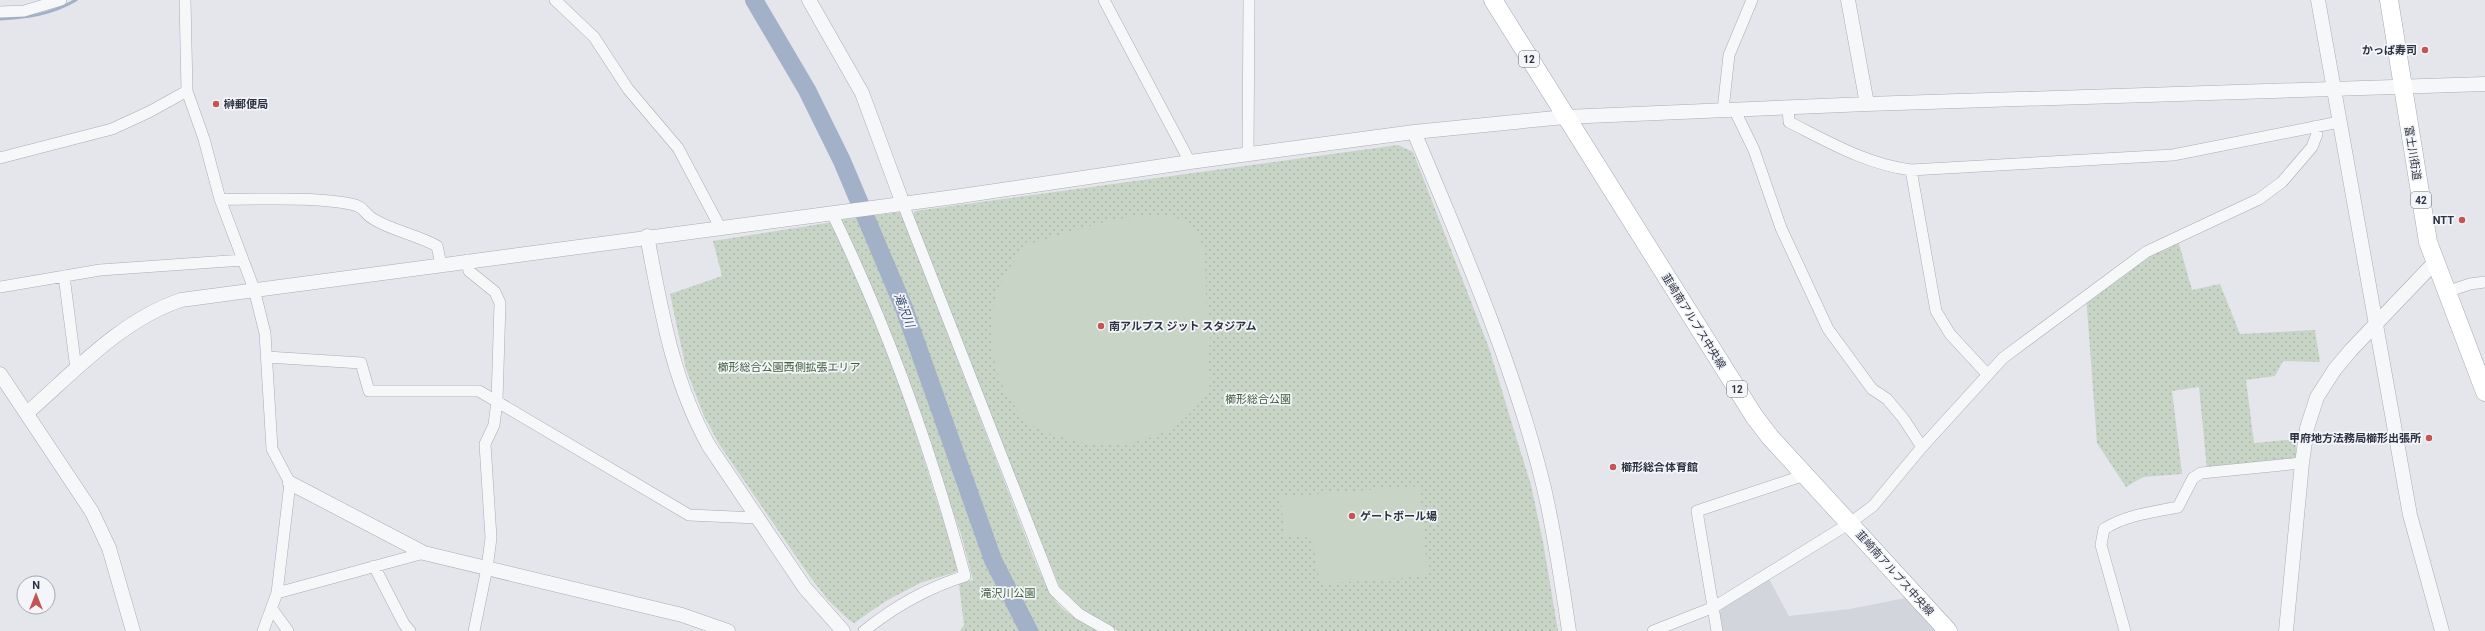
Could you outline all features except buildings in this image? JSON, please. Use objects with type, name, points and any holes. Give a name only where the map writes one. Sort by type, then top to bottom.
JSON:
[{"type":"main road","name":"韮崎南アルプス中央線","points":[[1493,0],[1754,416],[1770,437],[1948,631]]},
{"type":"main road","name":"富士川街道","points":[[2389,0],[2426,234],[2446,292],[2485,392]]},
{"type":"street","points":[[0,12],[24,12],[61,0]]},
{"type":"street","points":[[185,0],[187,91],[204,138],[220,199],[254,289],[265,333],[272,449],[290,483],[424,553],[682,615],[728,631]]},
{"type":"street","points":[[555,0],[594,37],[628,89],[678,148],[720,227]]},
{"type":"street","points":[[809,0],[862,93],[900,204],[1054,590],[1079,614],[1109,631]]},
{"type":"street","points":[[1104,0],[1190,162]]},
{"type":"street","points":[[1248,154],[1249,0]]},
{"type":"street","points":[[1752,0],[1729,55],[1729,109],[1754,150],[1782,228],[1828,329],[1872,389],[1887,399],[1922,447]]},
{"type":"street","points":[[1848,0],[1866,104]]},
{"type":"street","points":[[2318,0],[2410,516],[2442,631]]},
{"type":"street","points":[[27,413],[132,324],[161,307],[182,300],[467,260],[900,204],[1248,154],[1414,132],[1565,117],[1866,104],[2335,91],[2485,84]]},
{"type":"street","points":[[0,158],[112,129],[149,112],[187,91]]},
{"type":"street","points":[[1788,107],[1789,122],[1858,157],[1890,167],[1911,170],[2173,155],[2339,122]]},
{"type":"street","points":[[1653,631],[1714,608],[1850,524],[1873,506],[1922,447],[2003,358],[2146,252],[2265,195],[2282,182],[2312,147],[2317,134],[2316,126]]},
{"type":"street","points":[[1414,132],[1459,238],[1513,383],[1544,487],[1569,631]]},
{"type":"street","points":[[1911,170],[1936,310],[1950,334],[1987,374]]},
{"type":"street","points":[[220,199],[316,200],[351,204],[364,208],[374,220],[418,236],[437,246],[441,264]]},
{"type":"street","points":[[834,212],[887,341],[948,515],[965,576],[922,592],[894,608],[864,631]]},
{"type":"street","points":[[647,236],[669,345],[683,394],[709,446],[757,518],[805,588],[843,631]]},
{"type":"street","points":[[0,287],[100,270],[243,260]]},
{"type":"street","points":[[467,260],[469,271],[495,292],[500,303],[497,401],[494,424],[485,444],[491,538],[487,568],[474,631]]},
{"type":"street","points":[[2286,631],[2302,463],[2307,428],[2317,397],[2335,369],[2435,262]]},
{"type":"street","points":[[64,276],[76,370]]},
{"type":"street","points":[[2446,292],[2470,284],[2485,282]]},
{"type":"street","points":[[267,357],[361,363],[370,391],[479,391],[689,515],[757,518]]},
{"type":"street","points":[[0,374],[92,512],[109,548],[133,631]]},
{"type":"street","points":[[2125,631],[2101,545],[2104,529],[2114,523],[2143,514],[2178,507],[2193,478],[2201,473],[2302,463]]},
{"type":"street","points":[[1717,631],[1697,511],[1805,475]]},
{"type":"street","points":[[264,631],[277,593],[290,483]]},
{"type":"street","points":[[277,593],[424,553]]},
{"type":"street","points":[[374,566],[404,624],[410,631]]},
{"type":"street","points":[[272,609],[288,631]]},
{"type":"shaded area","points":[[1769,579],[1789,616],[1850,609],[1910,597],[1942,631],[1721,631],[1719,613],[1724,606]]},
{"type":"green space","name":"櫛形総合公園","points":[[1398,145],[1413,152],[1489,348],[1531,485],[1543,542],[1558,631],[1119,631],[1082,612],[1061,590],[983,400],[912,216],[915,211]]},
{"type":"green space","name":"滝沢川公園","points":[[901,212],[1040,574],[1052,595],[1065,610],[1073,617],[1099,631],[960,631],[964,625],[959,584],[973,580],[961,534],[889,336],[840,220]]},
{"type":"green space","name":"南アルプス ジット スタジアム","points":[[1145,215],[1175,218],[1187,222],[1197,232],[1201,240],[1205,259],[1206,300],[1210,321],[1209,364],[1211,380],[1208,391],[1197,406],[1184,419],[1169,430],[1134,442],[1116,445],[1079,442],[1041,430],[1031,424],[1017,410],[1005,391],[995,364],[992,348],[992,317],[994,302],[1005,275],[1013,262],[1024,250],[1022,242],[1032,243],[1107,221]]},
{"type":"green space","name":"櫛形総合公園西側拡張エリア","points":[[833,222],[883,342],[907,406],[959,571],[920,583],[886,601],[854,623],[828,600],[808,574],[719,444],[704,416],[686,369],[670,294],[722,276],[713,241]]},
{"type":"green space","points":[[2177,237],[2192,290],[2220,284],[2240,334],[2315,330],[2320,362],[2283,361],[2275,376],[2246,380],[2254,443],[2296,439],[2296,460],[2207,469],[2199,387],[2172,391],[2182,474],[2143,477],[2126,487],[2097,443],[2086,295]]},
{"type":"green space","name":"ゲートボール場","points":[[1419,486],[1428,576],[1320,584],[1312,538],[1284,536],[1281,497]]},
{"type":"waterway","points":[[0,19],[20,18],[49,12],[76,0]]},
{"type":"waterway","name":"滝沢川","points":[[754,0],[807,90],[842,161],[904,308],[993,560],[1029,631]]},
{"type":"place","name":"かっぱ寿司","points":[[2425,50]]},
{"type":"place","name":"榊郵便局","points":[[216,104]]},
{"type":"place","name":"NTT","points":[[2462,220]]},
{"type":"place","name":"南アルプス ジット スタジアム","points":[[1101,326]]},
{"type":"place","name":"甲府地方法務局櫛形出張所","points":[[2429,438]]},
{"type":"place","name":"櫛形総合体育館","points":[[1613,467]]},
{"type":"place","name":"ゲートボール場","points":[[1352,516]]}]
